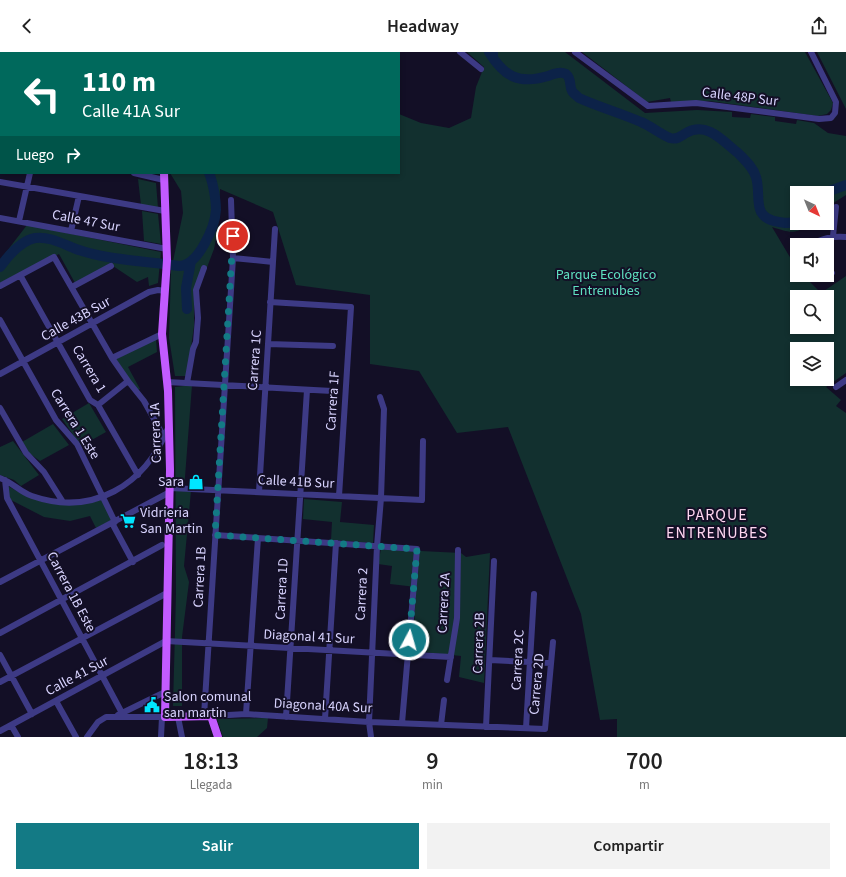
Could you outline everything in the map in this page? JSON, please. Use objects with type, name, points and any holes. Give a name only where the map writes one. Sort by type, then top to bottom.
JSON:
[{"type":"main road","name":"Carrera 1A","points":[[163,717],[165,692],[170,490],[167,382],[162,334],[167,260],[164,176]]},
{"type":"main road","name":"Diagonal 40A Sur","points":[[163,717],[208,716]]},
{"type":"main road","name":"Carrera 1B","points":[[208,716],[218,737]]},
{"type":"street","points":[[460,52],[481,68]]},
{"type":"street","name":"Calle 48P Sur","points":[[575,52],[643,104],[651,107],[704,104],[818,119],[834,116],[837,108],[836,102],[811,52]]},
{"type":"street","points":[[19,221],[30,174]]},
{"type":"street","points":[[144,174],[164,176]]},
{"type":"street","points":[[0,182],[165,211]]},
{"type":"street","points":[[71,231],[79,196]]},
{"type":"street","name":"Carrera 1B","points":[[208,716],[215,535],[233,258],[231,200]]},
{"type":"street","points":[[833,236],[836,207]]},
{"type":"street","name":"Calle 47 Sur","points":[[0,218],[167,249]]},
{"type":"street","name":"Carrera 1C","points":[[258,492],[275,229]]},
{"type":"street","points":[[826,238],[833,236],[846,237]]},
{"type":"street","points":[[0,286],[54,257],[112,358],[144,401],[164,437]]},
{"type":"street","points":[[233,258],[273,262]]},
{"type":"street","points":[[72,288],[111,266]]},
{"type":"street","points":[[187,383],[198,318],[196,290],[204,268]]},
{"type":"street","name":"Carrera 1","points":[[20,275],[59,342],[90,400],[98,405],[138,475]]},
{"type":"street","name":"Calle 43B Sur","points":[[0,374],[149,292],[165,290]]},
{"type":"street","name":"Carrera 1F","points":[[270,302],[351,307],[339,496]]},
{"type":"street","name":"Carrera 1 Este","points":[[0,320],[56,420],[77,444],[133,562]]},
{"type":"street","points":[[112,358],[162,334]]},
{"type":"street","points":[[268,344],[333,346]]},
{"type":"street","points":[[836,387],[846,380]]},
{"type":"street","points":[[98,405],[128,381]]},
{"type":"street","points":[[167,382],[332,391]]},
{"type":"street","name":"Carrera 1D","points":[[286,717],[307,390]]},
{"type":"street","name":"Carrera 2","points":[[372,737],[369,722],[377,546],[382,498],[384,409],[380,397]]},
{"type":"street","points":[[0,408],[26,453],[44,472],[63,502]]},
{"type":"street","points":[[3,479],[31,496],[63,502],[85,501],[103,497],[124,486],[138,475],[164,437],[169,425]]},
{"type":"street","name":"Calle 41B Sur","points":[[170,490],[218,490],[422,500],[423,441]]},
{"type":"street","name":"Carrera 1B Este","points":[[3,479],[7,498],[122,713]]},
{"type":"street","points":[[1,579],[41,561],[170,490]]},
{"type":"street","points":[[215,535],[297,542],[336,543],[417,549],[416,583],[402,723]]},
{"type":"street","points":[[246,714],[252,646],[258,538]]},
{"type":"street","points":[[325,719],[336,543]]},
{"type":"street","points":[[0,633],[162,545]]},
{"type":"street","name":"Carrera 2A","points":[[447,680],[457,618],[458,550]]},
{"type":"street","name":"Carrera 2B","points":[[486,727],[494,561]]},
{"type":"street","points":[[0,682],[167,593]]},
{"type":"street","name":"Carrera 2C","points":[[526,728],[534,594]]},
{"type":"street","name":"Diagonal 41 Sur","points":[[166,641],[451,657]]},
{"type":"street","name":"Calle 41 Sur","points":[[0,731],[166,641]]},
{"type":"street","name":"Carrera 2D","points":[[545,729],[553,642]]},
{"type":"street","points":[[0,655],[32,714]]},
{"type":"street","points":[[490,660],[551,663]]},
{"type":"street","points":[[115,716],[165,692]]},
{"type":"street","points":[[441,725],[444,700]]},
{"type":"street","points":[[56,701],[76,737]]},
{"type":"street","name":"Diagonal 40A Sur","points":[[208,716],[246,714],[369,722],[545,729]]},
{"type":"street","name":"Diagonal 40A Sur","points":[[87,737],[101,719],[115,716],[163,717]]},
{"type":"street","points":[[161,737],[163,717]]},
{"type":"street","points":[[178,717],[182,737]]},
{"type":"street","points":[[12,725],[18,737]]},
{"type":"green space","name":"Parque Ecológico Entrenubes","points":[[467,52],[565,52],[645,113],[697,110],[732,112],[732,117],[750,118],[751,114],[775,117],[775,121],[796,124],[797,120],[814,123],[828,133],[846,136],[846,195],[834,203],[834,186],[790,186],[790,230],[800,230],[792,232],[772,227],[790,257],[790,282],[810,282],[818,290],[790,290],[790,334],[834,334],[834,290],[825,290],[846,276],[846,373],[834,381],[834,342],[790,342],[790,386],[827,386],[826,387],[841,400],[836,406],[846,413],[846,737],[617,737],[617,719],[600,720],[581,614],[508,427],[457,433],[419,371],[370,364],[370,295],[296,285],[273,212],[220,189],[218,229],[214,249],[206,270],[194,290],[194,326],[187,376],[175,376],[169,338],[171,271],[183,213],[181,191],[171,174],[400,174],[400,114],[421,123],[449,128],[471,118],[476,87],[484,67]]},
{"type":"green space","points":[[582,52],[805,52],[833,103],[831,110],[827,114],[818,116],[709,101],[671,102],[670,98],[647,102]]},
{"type":"green space","points":[[817,52],[846,52],[846,109]]},
{"type":"green space","points":[[138,179],[156,183],[158,208],[141,205]]},
{"type":"green space","points":[[142,211],[158,214],[161,244],[144,241]]},
{"type":"green space","points":[[27,225],[161,252],[158,283],[149,286],[148,277],[137,282],[110,264],[75,283],[59,254],[0,283],[0,260]]},
{"type":"green space","points":[[156,339],[157,352],[128,367],[140,389],[137,390],[116,359]]},
{"type":"green space","points":[[192,385],[184,490],[191,491],[184,566],[189,582],[182,637],[182,706],[173,706],[176,594],[175,387]]},
{"type":"green space","points":[[89,403],[106,432],[81,446],[62,419]]},
{"type":"green space","points":[[53,424],[69,445],[40,461],[29,453],[22,442]]},
{"type":"green space","points":[[13,441],[39,475],[21,486],[14,480],[0,475],[0,447]]},
{"type":"green space","points":[[8,486],[31,498],[54,503],[76,504],[102,500],[112,520],[96,528],[90,516],[70,521],[44,517],[9,499]]},
{"type":"green space","points":[[304,499],[342,502],[340,522],[374,525],[373,543],[331,540],[332,522],[303,519]]},
{"type":"green space","points":[[381,549],[461,553],[466,557],[490,553],[484,683],[459,677],[461,656],[413,651],[416,587],[390,584],[392,566],[378,564]]},
{"type":"green space","points":[[268,718],[267,728],[257,737],[223,737],[217,719]]},
{"type":"waterway","points":[[489,52],[506,73],[520,79],[537,79],[564,73],[569,78],[572,91],[579,98],[641,122],[670,138],[677,138],[686,133],[701,129],[714,134],[738,153],[753,170],[758,184],[759,205],[764,216],[770,220],[790,223]]},
{"type":"waterway","points":[[495,52],[495,61]]},
{"type":"waterway","points":[[0,267],[19,246],[24,242],[35,238],[51,239],[76,249],[100,256],[179,266],[186,264],[193,260],[199,253],[209,235],[215,217],[215,196],[209,174]]},
{"type":"waterway","points":[[834,189],[846,185]]},
{"type":"waterway","points":[[187,309],[186,288],[191,261]]},
{"type":"place","name":"Sara","points":[[196,482]]},
{"type":"place","name":"Vidrieria San Martin","points":[[128,521]]},
{"type":"place","name":"Salon comunal san martin","points":[[152,705]]},
{"type":"district","name":"PARQUE ENTRENUBES","points":[[717,524]]},
{"type":"route","points":[[233,236],[233,258],[215,535],[297,542],[336,543],[417,549],[416,583],[409,640]]}]
